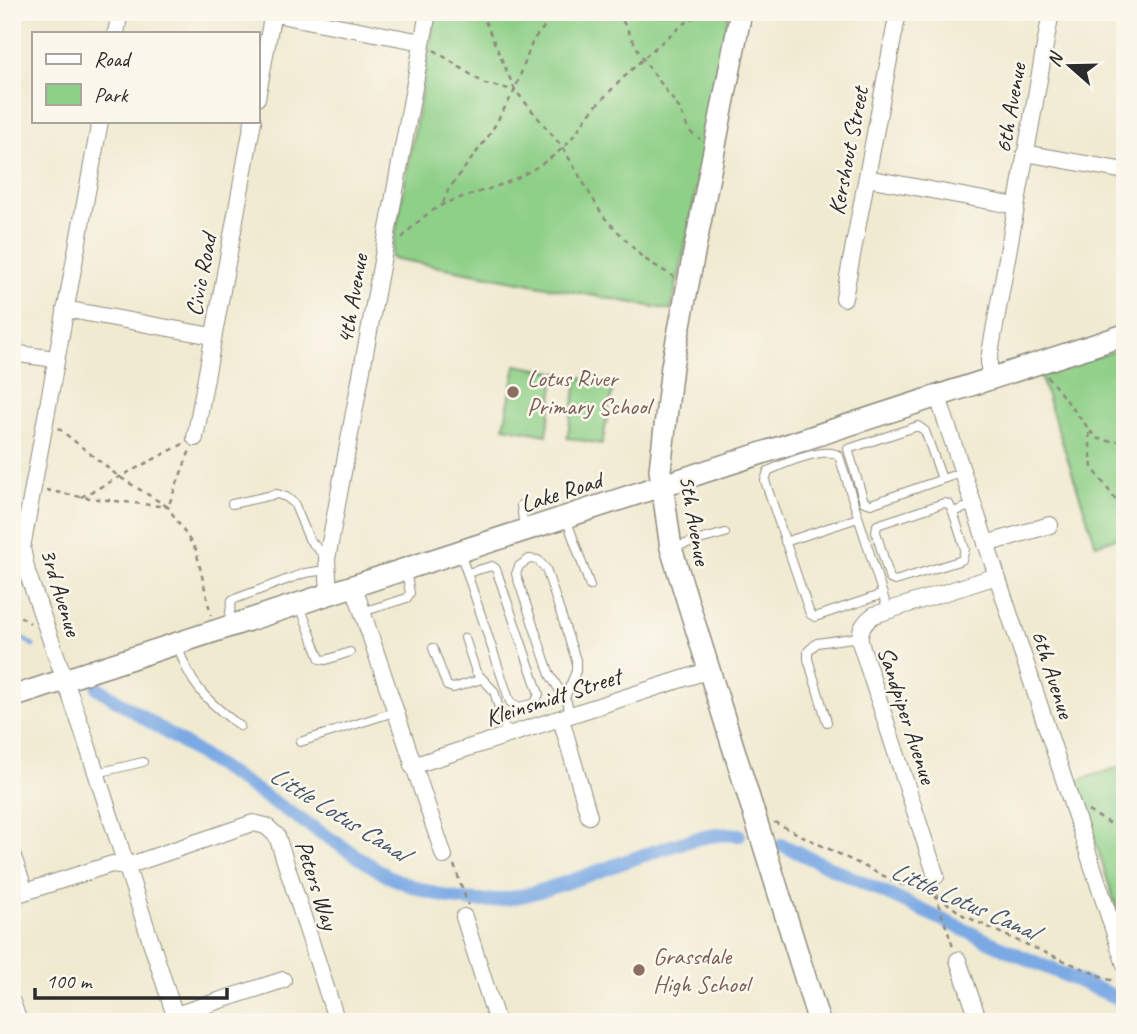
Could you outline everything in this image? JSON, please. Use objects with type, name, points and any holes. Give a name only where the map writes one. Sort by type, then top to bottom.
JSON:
[{"type":"street","points":[[116,32],[120,12]]},
{"type":"street","name":"4th Avenue","points":[[330,594],[326,565],[428,12]]},
{"type":"street","name":"5th Avenue","points":[[741,12],[663,423],[661,488],[671,548],[707,671],[760,819],[765,857],[819,1022]]},
{"type":"street","name":"Kershout Street","points":[[844,298],[898,12]]},
{"type":"street","name":"6th Avenue","points":[[989,379],[989,359],[1051,12]]},
{"type":"street","points":[[259,85],[270,13],[422,42]]},
{"type":"street","name":"3rd Avenue","points":[[100,122],[23,534],[24,560],[97,773],[176,1019]]},
{"type":"street","name":"Civic Road","points":[[195,438],[253,122]]},
{"type":"street","points":[[1025,153],[1125,171]]},
{"type":"street","points":[[867,178],[1016,206]]},
{"type":"street","points":[[65,309],[212,336]]},
{"type":"street","name":"Lake Road","points":[[12,697],[1125,335]]},
{"type":"street","points":[[12,353],[55,359]]},
{"type":"street","name":"6th Avenue","points":[[938,397],[1125,965]]},
{"type":"street","points":[[986,544],[1049,524]]},
{"type":"street","name":"Sandpiper Avenue","points":[[936,876],[859,637],[869,618],[997,576]]},
{"type":"street","points":[[354,587],[443,856]]},
{"type":"street","name":"Kleinsmidt Street","points":[[412,766],[707,671]]},
{"type":"street","points":[[566,717],[589,816]]},
{"type":"street","name":"Peters Way","points":[[19,894],[112,864],[127,866],[253,823],[267,826],[276,835],[337,1022]]},
{"type":"street","points":[[12,854],[19,894]]},
{"type":"street","points":[[467,916],[497,1022]]},
{"type":"street","points":[[958,960],[979,1022]]},
{"type":"street","points":[[176,1019],[283,980]]},
{"type":"street","points":[[12,1002],[19,1022]]},
{"type":"lane","points":[[942,480],[925,431],[918,426],[848,449],[864,502],[869,504],[942,480],[963,472]]},
{"type":"lane","points":[[883,594],[812,616],[765,478],[768,471],[826,451],[836,453],[858,518],[883,594],[888,611]]},
{"type":"lane","points":[[222,630],[232,600],[326,565],[309,539],[294,503],[286,497],[276,494],[232,503]]},
{"type":"lane","points":[[944,503],[949,504],[953,512],[965,549],[962,560],[895,581],[890,579],[876,532],[877,525],[944,503]]},
{"type":"lane","points":[[521,505],[524,532]]},
{"type":"lane","points":[[953,512],[974,505]]},
{"type":"lane","points":[[566,518],[590,586]]},
{"type":"lane","points":[[785,542],[858,518]]},
{"type":"lane","points":[[671,548],[725,533]]},
{"type":"lane","points":[[460,552],[467,573],[510,702],[519,707],[535,703],[538,694],[496,569],[489,567],[467,573]]},
{"type":"lane","points":[[565,698],[550,675],[516,574],[519,566],[529,559],[538,561],[546,569],[576,660],[576,671],[565,698],[566,717]]},
{"type":"lane","points":[[362,612],[407,598],[410,583],[406,570]]},
{"type":"lane","points":[[299,604],[320,659],[327,660],[350,652]]},
{"type":"lane","points":[[827,722],[808,651],[817,643],[859,637]]},
{"type":"lane","points":[[465,638],[476,672],[494,691],[507,736]]},
{"type":"lane","points":[[177,644],[194,686],[209,703],[240,726]]},
{"type":"lane","points":[[433,648],[447,686],[453,688],[482,679]]},
{"type":"lane","points":[[300,742],[394,712]]},
{"type":"lane","points":[[97,773],[144,761]]},
{"type":"path","points":[[481,12],[515,90],[563,148],[603,216],[643,258],[689,286]]},
{"type":"path","points":[[443,203],[448,190],[488,138],[515,90],[533,40],[557,12]]},
{"type":"path","points":[[618,12],[643,59],[679,107],[689,131],[700,139],[717,141]]},
{"type":"path","points":[[382,260],[422,215],[443,203],[518,177],[563,148],[593,110],[643,59],[674,30],[701,12]]},
{"type":"path","points":[[422,42],[485,84],[515,90]]},
{"type":"path","points":[[1046,371],[1089,432],[1105,441],[1125,441]]},
{"type":"path","points":[[44,418],[118,476],[168,507],[196,550],[222,630]]},
{"type":"path","points":[[1089,432],[1092,467],[1125,513]]},
{"type":"path","points":[[81,498],[118,476],[195,438]]},
{"type":"path","points":[[168,507],[195,438]]},
{"type":"path","points":[[32,487],[81,498],[168,507]]},
{"type":"path","points":[[1069,799],[1125,832]]},
{"type":"path","points":[[760,819],[796,831],[900,884],[934,893],[963,915],[1071,965],[1110,980],[1125,977]]},
{"type":"path","points":[[443,856],[451,858],[467,916]]},
{"type":"path","points":[[934,893],[951,944]]},
{"type":"green space","points":[[436,12],[729,12],[687,239],[671,310],[391,258]]},
{"type":"green space","points":[[1125,348],[1125,535],[1096,545],[1040,375]]},
{"type":"green space","points":[[516,365],[559,373],[555,378],[547,435],[504,427]]},
{"type":"green space","points":[[578,377],[614,384],[602,444],[567,438]]},
{"type":"green space","points":[[1125,765],[1125,935],[1076,781]]},
{"type":"waterway","name":"Little Lotus Canal","points":[[12,631],[34,646]]},
{"type":"waterway","name":"Little Lotus Canal","points":[[98,688],[386,875],[442,896],[478,901],[519,896],[686,841],[708,836],[739,835]]},
{"type":"waterway","name":"Little Lotus Canal","points":[[782,845],[1016,954],[1125,1001]]},
{"type":"place","name":"Lotus River Primary School","points":[[513,392]]},
{"type":"place","name":"Grassdale High School","points":[[639,970]]}]
